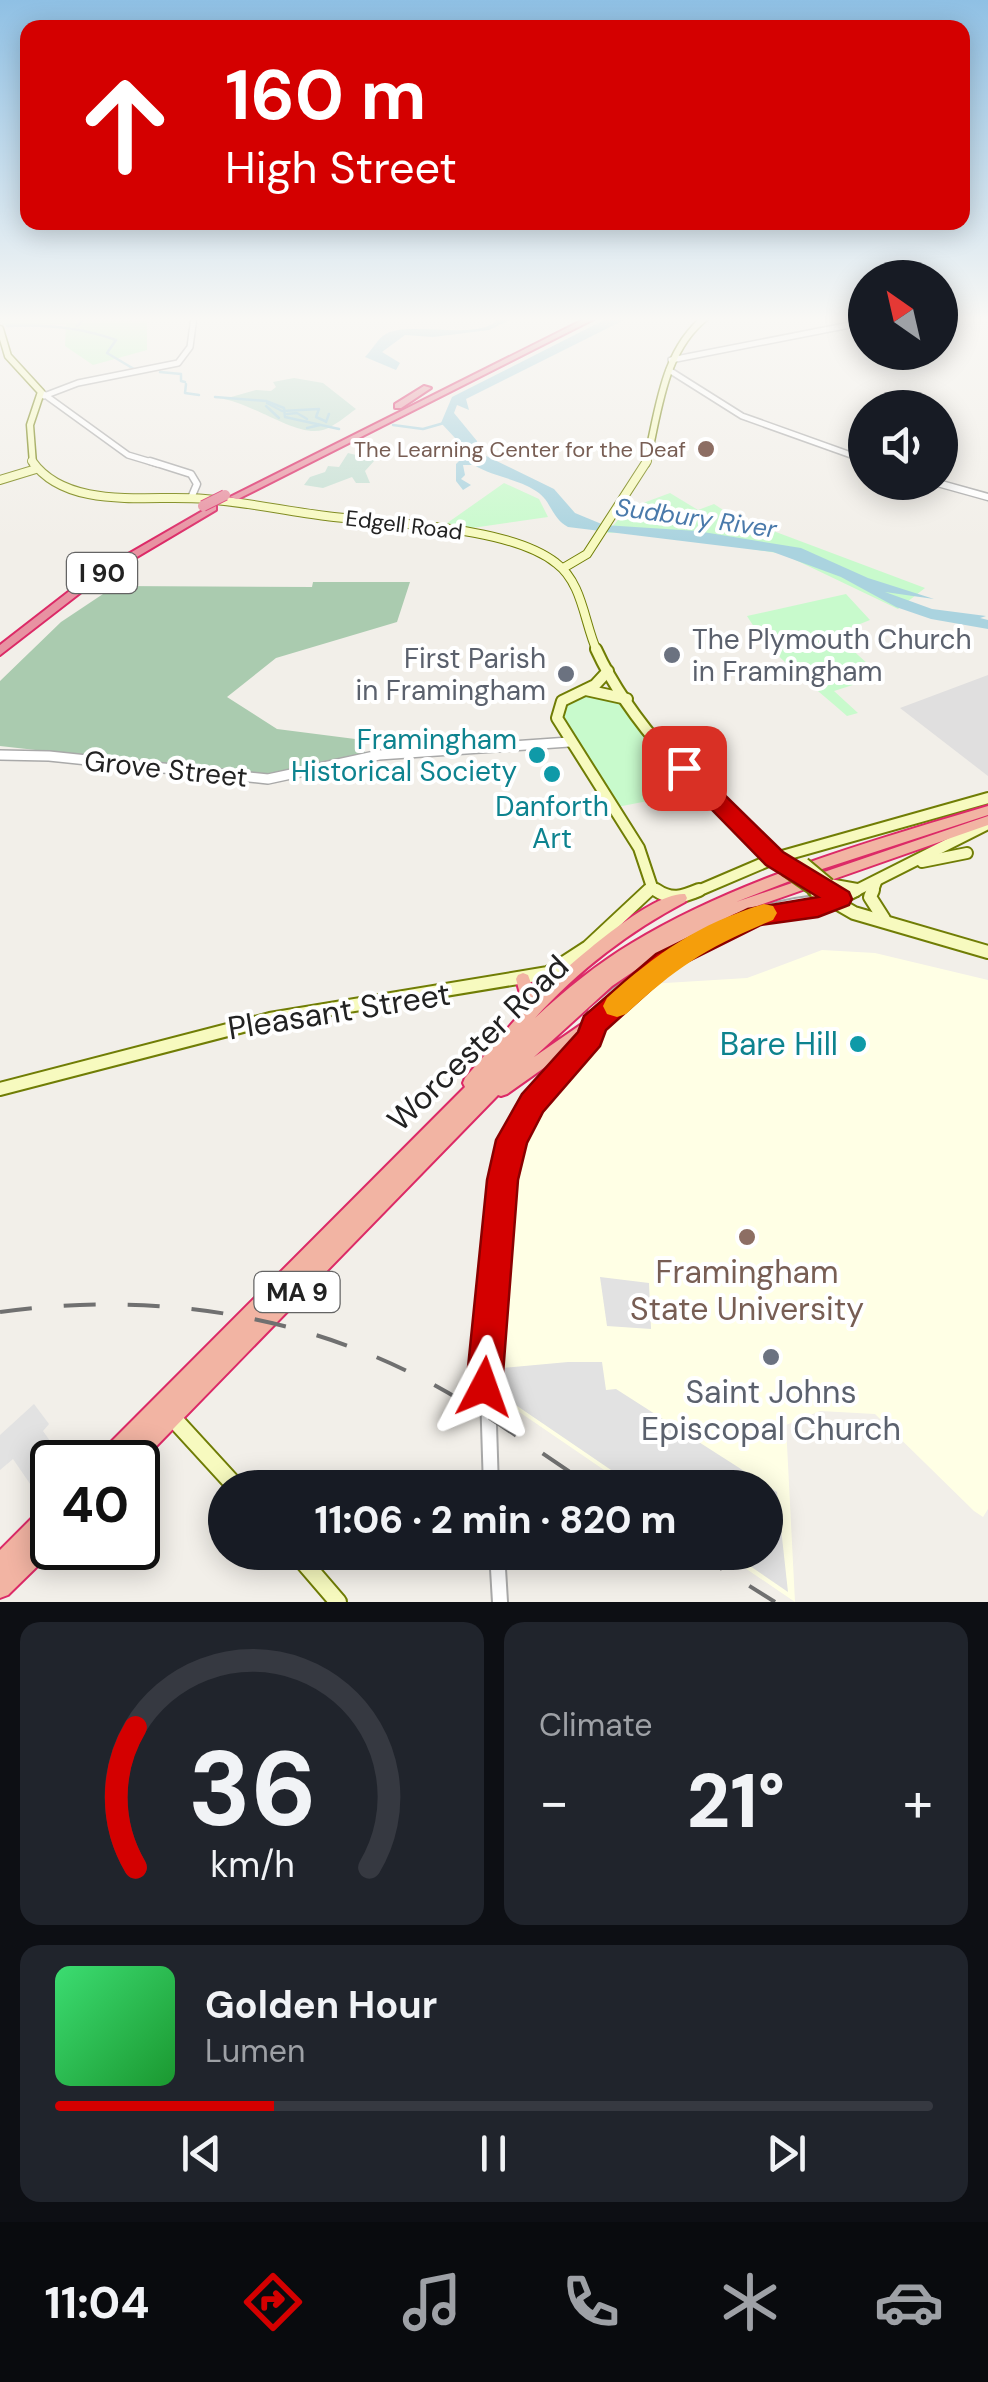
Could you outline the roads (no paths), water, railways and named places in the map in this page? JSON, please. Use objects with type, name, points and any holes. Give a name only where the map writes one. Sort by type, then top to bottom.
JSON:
[{"type":"highway","points":[[342,438],[421,392]]},
{"type":"highway","name":"I 90","points":[[230,496],[435,392]]},
{"type":"highway","name":"I 90","points":[[0,640],[94,570],[208,507],[443,392]]},
{"type":"highway","name":"I 90","points":[[0,652],[90,581],[208,507]]},
{"type":"highway","name":"Worcester Road","points":[[127,1440],[559,1006],[615,961],[655,936],[748,892],[988,810]]},
{"type":"highway","name":"Worcester Road","points":[[148,1440],[588,997],[676,936],[760,898],[988,822]]},
{"type":"highway","points":[[428,1136],[528,1012],[600,950],[680,898]]},
{"type":"highway","points":[[523,978],[530,1002],[528,1012]]},
{"type":"highway","points":[[464,1118],[594,1024]]},
{"type":"highway","points":[[0,1565],[30,1536]]},
{"type":"highway","points":[[0,1588],[30,1558]]},
{"type":"main road","points":[[0,480],[36,469],[31,460],[30,425],[43,395],[40,392]]},
{"type":"main road","points":[[664,392],[651,455],[587,554],[565,567],[608,671],[691,776],[775,858],[794,867],[836,900],[888,923],[988,952]]},
{"type":"main road","name":"Edgell Road","points":[[36,469],[94,494],[191,498],[449,529],[540,552],[565,567]]},
{"type":"main road","points":[[540,552],[567,558],[587,554]]},
{"type":"main road","points":[[608,671],[598,682],[562,700],[556,710],[569,742],[636,843],[652,887],[666,897],[680,898],[775,858],[988,798]]},
{"type":"main road","points":[[580,692],[609,692],[628,699]]},
{"type":"main road","name":"Worcester Road","points":[[836,900],[988,822]]},
{"type":"main road","points":[[794,867],[811,848]]},
{"type":"main road","points":[[906,866],[967,853]]},
{"type":"main road","points":[[794,867],[821,887],[862,888]]},
{"type":"main road","points":[[878,880],[870,893],[871,902],[888,923]]},
{"type":"main road","name":"Pleasant Street","points":[[0,1090],[270,1019],[523,978],[565,964],[652,887]]},
{"type":"main road","points":[[172,1417],[221,1470]]},
{"type":"main road","points":[[310,1570],[338,1602]]},
{"type":"street","points":[[43,395],[52,392]]},
{"type":"street","points":[[706,392],[742,416],[848,454]]},
{"type":"street","points":[[43,395],[128,456],[191,474],[197,484],[191,498]]},
{"type":"street","points":[[958,489],[988,498]]},
{"type":"street","name":"Grove Street","points":[[0,755],[48,756],[268,779],[378,755],[569,742]]},
{"type":"street","points":[[490,1470],[484,1378],[508,1155],[532,1103],[590,1038],[594,1024],[655,968],[718,932],[770,911],[811,908],[836,900]]},
{"type":"street","points":[[499,1570],[500,1602]]},
{"type":"water","points":[[462,392],[480,392],[466,399],[469,410],[457,405],[454,413],[477,441],[478,452],[554,489],[575,513],[604,525],[697,531],[801,548],[868,578],[934,599],[885,592],[932,609],[986,616],[980,618],[988,620],[988,629],[931,619],[896,607],[841,577],[773,552],[568,527],[536,491],[474,465],[463,465],[465,475],[461,479],[471,485],[463,490],[456,481],[456,464],[463,457],[456,439],[441,423],[452,397]]},
{"type":"waterway","points":[[185,392],[199,395]]},
{"type":"waterway","points":[[215,397],[266,401],[284,411]]},
{"type":"waterway","points":[[267,403],[284,411]]},
{"type":"waterway","points":[[266,406],[279,418]]},
{"type":"waterway","points":[[284,411],[319,409],[316,417],[325,421]]},
{"type":"waterway","points":[[284,411],[285,417],[339,429]]},
{"type":"waterway","points":[[287,414],[297,413],[307,419]]},
{"type":"waterway","points":[[326,422],[329,414]]},
{"type":"waterway","points":[[393,425],[423,429],[444,423]]},
{"type":"waterway","points":[[307,428],[320,425]]},
{"type":"railway","points":[[0,1312],[105,1304],[157,1306],[259,1320],[309,1333],[407,1371],[479,1412],[567,1470]]},
{"type":"railway","points":[[724,1570],[775,1602]]},
{"type":"place","name":"The Learning Center for the Deaf","points":[[706,449]]},
{"type":"place","name":"The Plymouth Church in Framingham","points":[[672,655]]},
{"type":"place","name":"First Parish in Framingham","points":[[566,674]]},
{"type":"place","name":"Framingham Historical Society","points":[[537,755]]},
{"type":"place","name":"Danforth Art","points":[[552,774]]},
{"type":"place","name":"Bare Hill","points":[[858,1044]]},
{"type":"place","name":"Framingham State University","points":[[747,1237]]},
{"type":"place","name":"Saint Johns Episcopal Church","points":[[771,1357]]},
{"type":"water label","name":"Sudbury River","points":[[696,518]]}]
